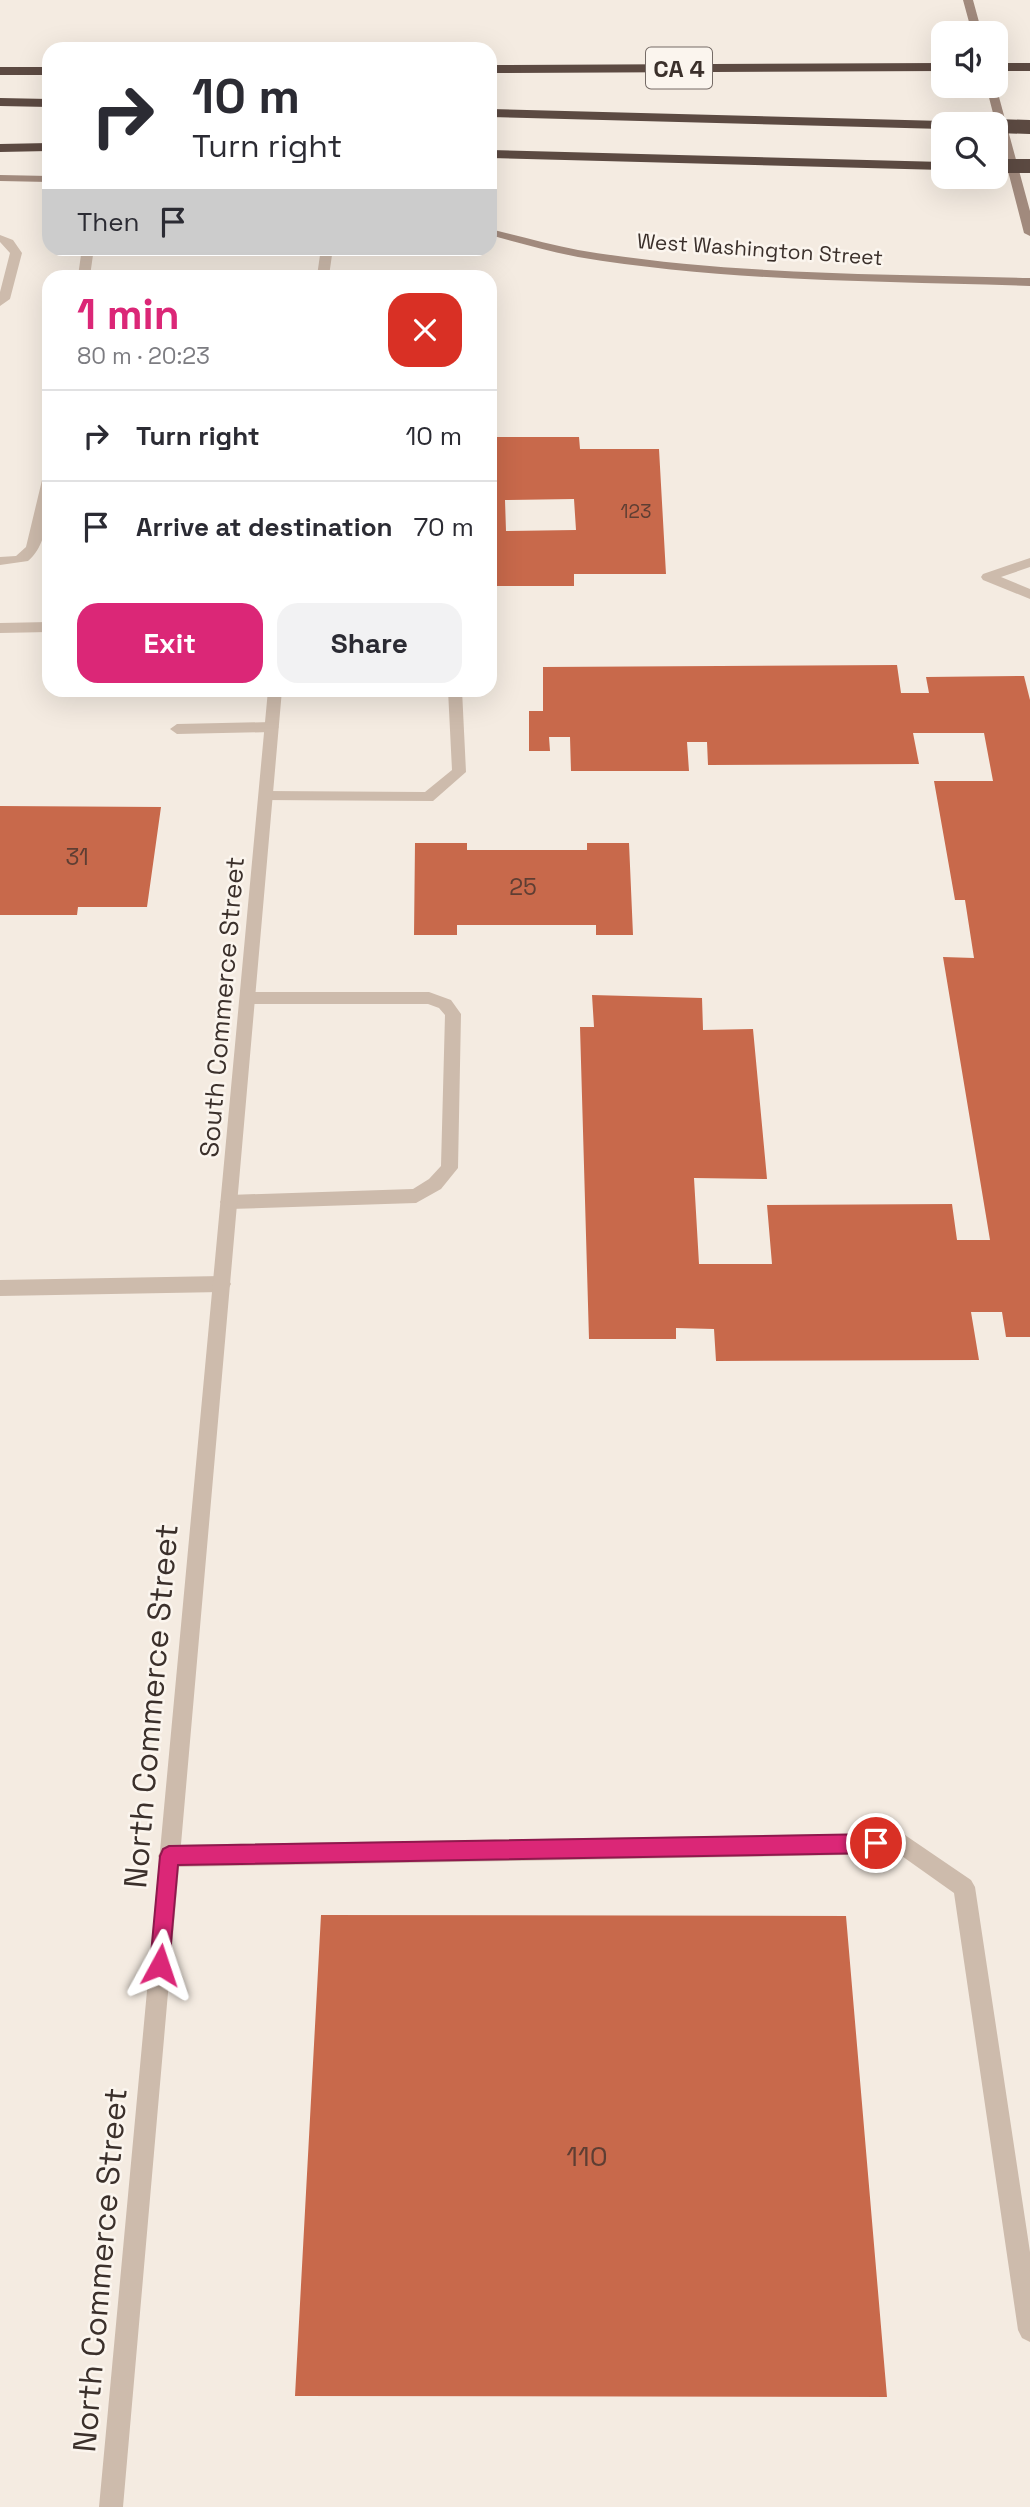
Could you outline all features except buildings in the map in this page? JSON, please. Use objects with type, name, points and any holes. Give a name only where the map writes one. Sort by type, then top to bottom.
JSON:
[{"type":"highway","name":"CA 4","points":[[497,69],[931,67]]},
{"type":"highway","points":[[1008,67],[1030,67]]},
{"type":"highway","points":[[0,71],[42,71]]},
{"type":"highway","points":[[0,102],[42,103]]},
{"type":"highway","points":[[497,113],[931,125]]},
{"type":"highway","points":[[1008,126],[1030,127]]},
{"type":"highway","points":[[0,148],[42,147]]},
{"type":"highway","points":[[497,154],[931,166]]},
{"type":"highway","points":[[1008,166],[1030,166]]},
{"type":"main road","points":[[968,0],[974,21]]},
{"type":"main road","points":[[994,98],[1030,233]]},
{"type":"main road","points":[[0,178],[42,178]]},
{"type":"main road","name":"West Washington Street","points":[[497,234],[577,253],[670,266],[749,272],[1030,282]]},
{"type":"street","points":[[0,237],[9,242],[16,253],[4,299],[0,302]]},
{"type":"street","points":[[0,562],[21,561],[28,556],[33,547],[42,507]]},
{"type":"street","points":[[1030,562],[988,577],[1030,594]]},
{"type":"street","points":[[0,628],[42,627]]},
{"type":"street","name":"South Commerce Street","points":[[217,1328],[274,697]]},
{"type":"street","points":[[266,796],[428,797],[459,772],[455,697]]},
{"type":"street","points":[[177,729],[272,727]]},
{"type":"street","points":[[229,1202],[416,1196],[435,1184],[449,1168],[453,1014],[446,1004],[429,998],[248,998]]},
{"type":"street","points":[[0,1288],[222,1284]]},
{"type":"street","name":"North Commerce Street","points":[[111,2507],[217,1328]]},
{"type":"street","points":[[169,1856],[902,1843],[964,1887],[1030,2330]]},
{"type":"route","points":[[160,1965],[169,1856],[876,1843]]}]
